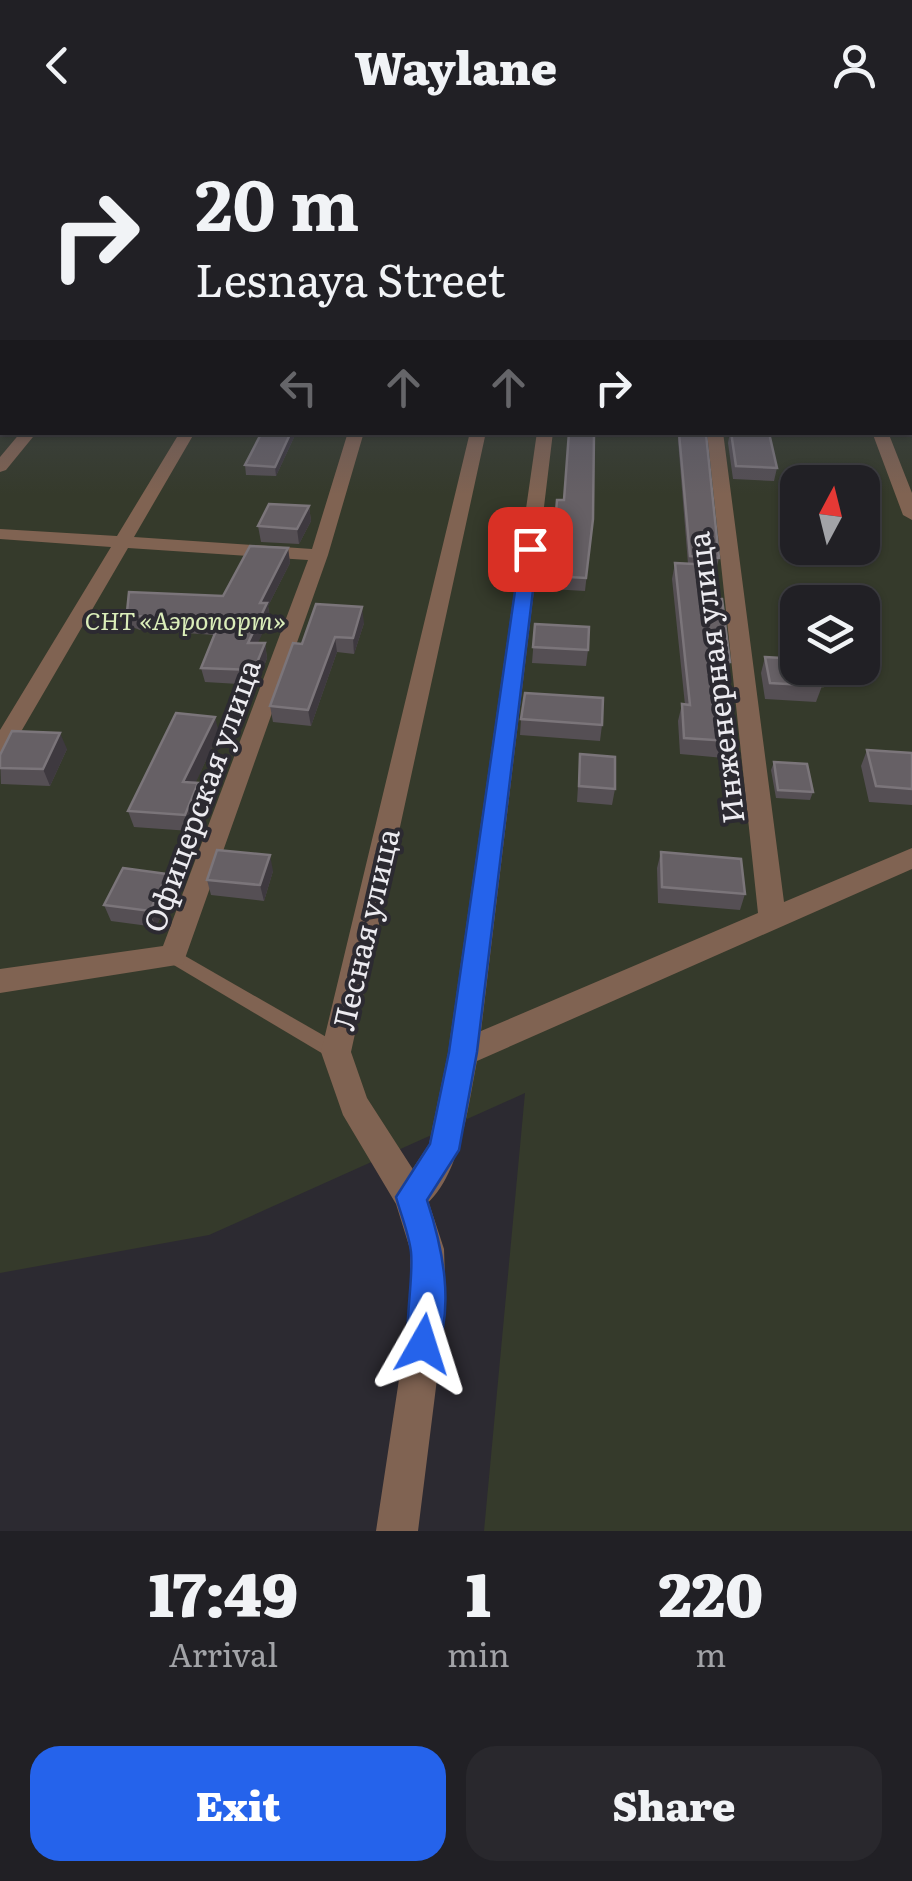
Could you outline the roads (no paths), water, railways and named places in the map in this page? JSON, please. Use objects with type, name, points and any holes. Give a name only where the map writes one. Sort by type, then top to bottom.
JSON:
[{"type":"street","points":[[0,467],[27,435]]},
{"type":"street","points":[[0,749],[186,435]]},
{"type":"street","name":"Офицерская улица","points":[[0,981],[173,956],[319,555],[355,435]]},
{"type":"street","name":"Лесная улица","points":[[397,1531],[428,1307],[427,1249],[411,1197],[354,1105],[336,1052],[477,435]]},
{"type":"street","points":[[411,1197],[444,1150],[463,1052],[545,435]]},
{"type":"street","name":"Инженерная улица","points":[[716,435],[772,916]]},
{"type":"street","points":[[881,435],[912,515]]},
{"type":"street","points":[[0,534],[120,545],[319,555]]},
{"type":"street","points":[[463,1052],[912,858]]},
{"type":"lane","points":[[173,956],[336,1052]]},
{"type":"park label","name":"СНТ «Аэропорт»","points":[[185,619]]}]
